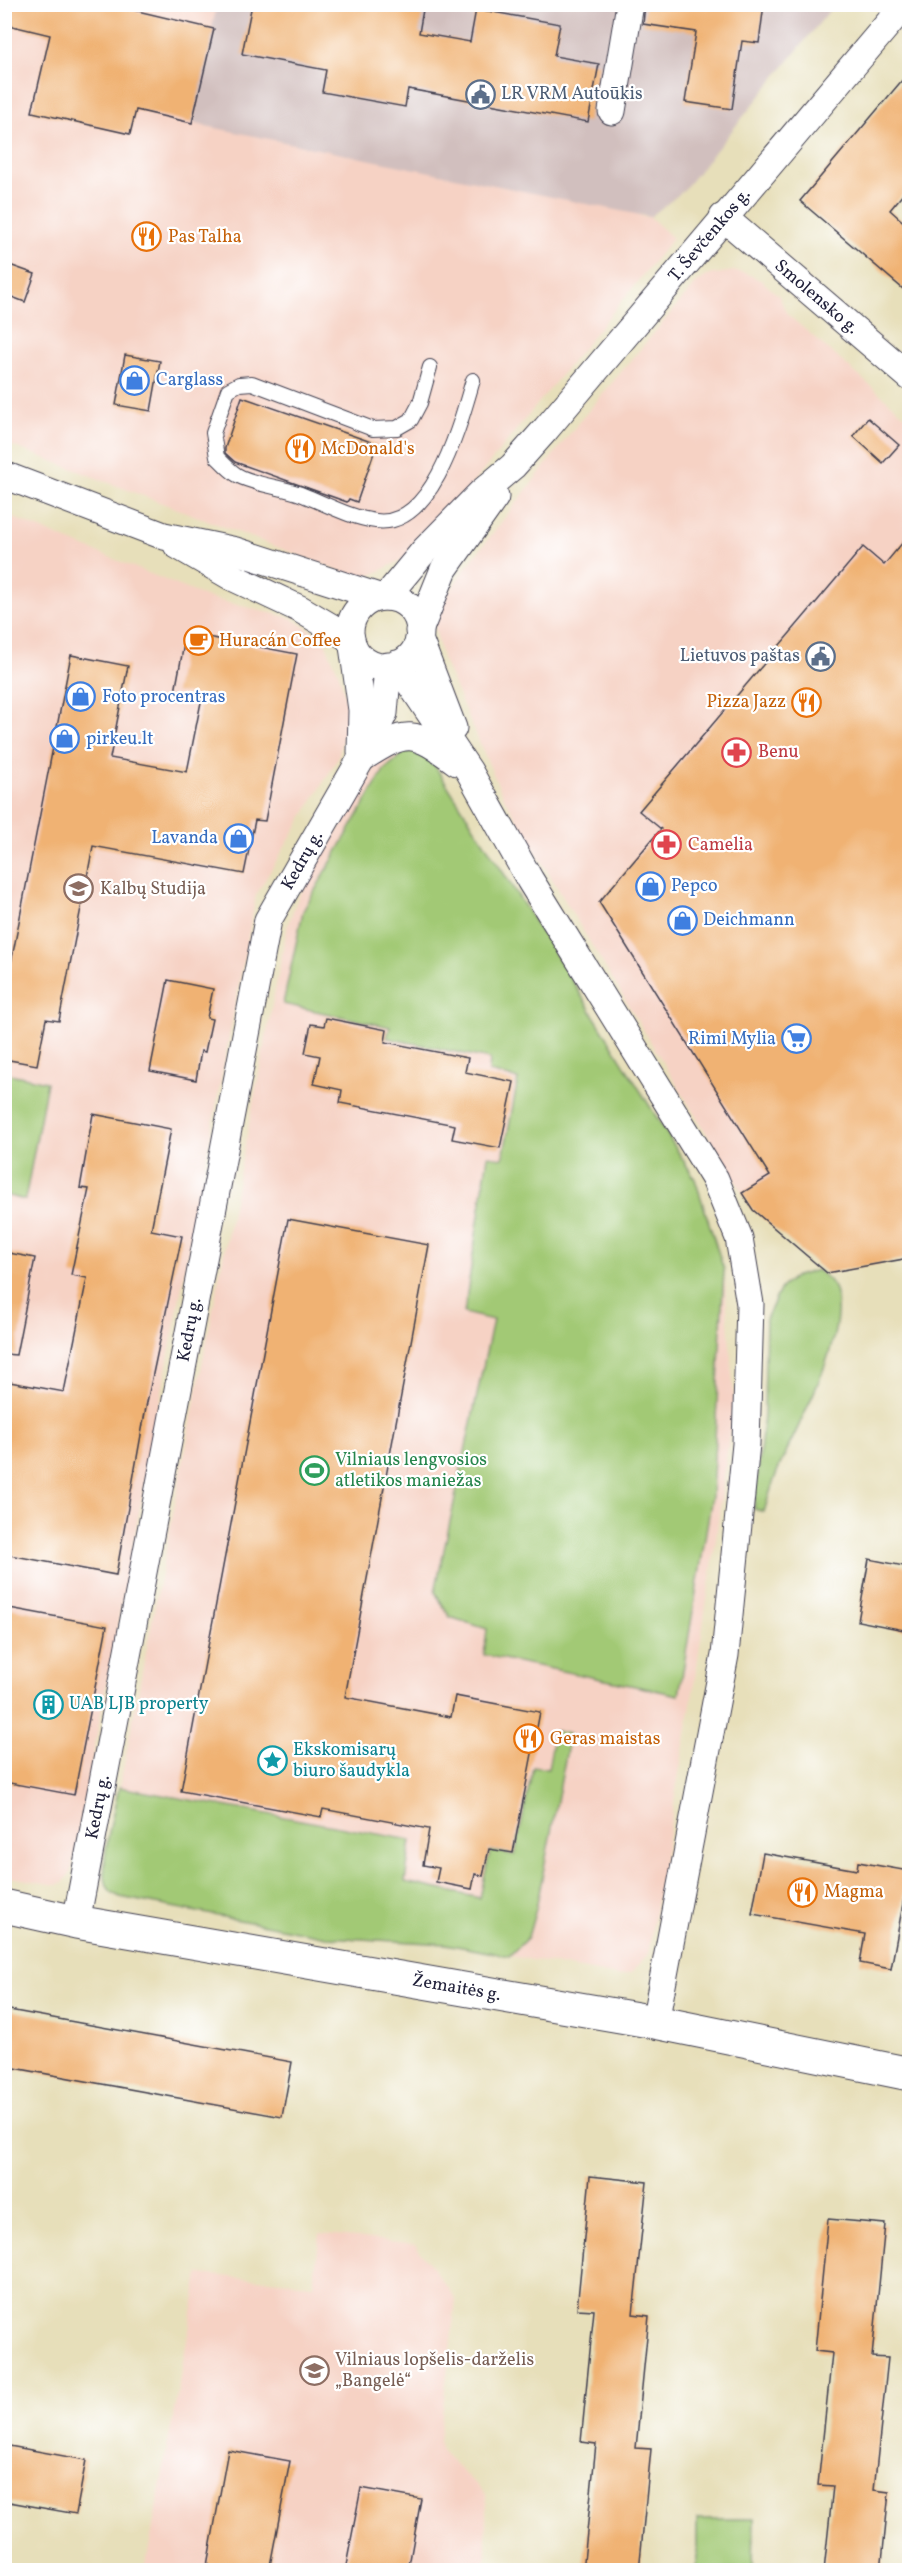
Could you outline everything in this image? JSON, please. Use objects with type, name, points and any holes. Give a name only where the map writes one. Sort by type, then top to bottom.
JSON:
[{"type":"main road","name":"Žemaitės g.","points":[[4,1906],[76,1922],[655,2022],[909,2074]]},
{"type":"street","points":[[612,111],[630,4]]},
{"type":"street","name":"T. Ševčenkos g.","points":[[383,597],[482,492],[513,466],[905,4]]},
{"type":"street","name":"Smolensko g.","points":[[723,218],[909,377]]},
{"type":"street","name":"T. Ševčenkos g.","points":[[419,635],[444,569],[493,501],[513,466]]},
{"type":"street","points":[[4,475],[164,536],[236,551],[407,605],[416,616],[419,635],[469,771]]},
{"type":"street","points":[[164,536],[232,577],[300,609],[352,643]]},
{"type":"street","points":[[383,597],[365,604],[354,615],[350,631],[357,653],[369,663],[392,665],[412,653],[419,635]]},
{"type":"street","name":"Kedrų g.","points":[[352,643],[362,710],[361,759]]},
{"type":"street","points":[[392,665],[469,771],[515,853],[715,1179],[739,1238],[750,1304],[746,1444],[725,1655],[655,2022]]},
{"type":"street","name":"Kedrų g.","points":[[76,1922],[268,920],[361,759],[384,713],[392,665]]},
{"type":"street","name":"Kedrų g.","points":[[361,759],[391,739],[414,737],[435,746],[469,771]]},
{"type":"lane","points":[[430,367],[420,403],[411,420],[397,428],[373,429],[252,383],[239,384],[228,390],[213,433],[217,457],[238,475],[346,512],[376,521],[388,521],[412,508],[436,481],[452,450],[473,380]]},
{"type":"shaded area","points":[[4,5],[217,5],[214,29],[644,217],[650,217],[673,238],[438,526],[407,557],[370,576],[350,575],[5,443]]},
{"type":"shaded area","name":"LR VRM Autoūkis","points":[[217,5],[834,5],[682,192],[650,217],[191,123]]},
{"type":"shaded area","points":[[734,271],[746,273],[762,281],[779,296],[787,314],[909,419],[909,1258],[827,1273],[753,1210],[574,916],[503,796],[442,658],[434,623],[441,606],[461,574],[579,422],[696,283],[708,275]]},
{"type":"shaded area","points":[[4,514],[209,598],[291,618],[323,638],[339,674],[349,712],[338,758],[256,895],[71,1872],[63,1883],[56,1885],[4,1876]]},
{"type":"shaded area","points":[[406,747],[428,755],[563,966],[695,1179],[724,1270],[734,1398],[715,1546],[692,1698],[648,1954],[631,1973],[618,1976],[446,1944],[327,1937],[120,1897],[109,1889],[104,1878],[106,1857],[288,924],[298,898],[376,764]]},
{"type":"shaded area","name":"Vilniaus lopšelis-darželis „Bangelė“","points":[[320,2233],[415,2244],[456,2299],[439,2441],[442,2451],[486,2494],[486,2570],[145,2570],[199,2274],[313,2284]]},
{"type":"green space","points":[[416,749],[428,755],[563,966],[695,1179],[724,1270],[712,1496],[679,1695],[484,1655],[487,1629],[450,1617],[435,1592],[493,1320],[464,1313],[488,1156],[503,1158],[518,1079],[489,1072],[490,1059],[387,1038],[390,1027],[283,1004],[303,911],[384,770],[404,753]]},
{"type":"green space","points":[[5,1073],[47,1082],[25,1200],[5,1195]]},
{"type":"green space","points":[[817,1270],[830,1281],[835,1290],[837,1310],[835,1333],[818,1382],[777,1472],[764,1512],[754,1509],[764,1415],[766,1319],[781,1288],[794,1277]]},
{"type":"green space","points":[[555,1731],[570,1734],[536,1909],[528,1937],[509,1956],[446,1944],[327,1937],[120,1897],[110,1890],[106,1880],[105,1855],[119,1787],[411,1840],[405,1882],[480,1898],[490,1851],[515,1855],[533,1767],[548,1769]]},
{"type":"green space","points":[[697,2519],[754,2519],[753,2570],[697,2570]]},
{"type":"building","points":[[4,4],[108,4],[214,29],[192,123],[136,110],[130,134],[32,112],[50,35],[4,24]]},
{"type":"building","points":[[252,4],[424,4],[419,33],[470,42],[476,9],[560,24],[554,56],[599,64],[588,122],[408,89],[405,107],[322,92],[326,70],[242,54]]},
{"type":"building","points":[[645,4],[764,4],[759,43],[742,41],[732,109],[685,102],[696,32],[643,24]]},
{"type":"building","points":[[909,72],[909,187],[890,210],[909,227],[909,294],[800,201]]},
{"type":"building","points":[[4,263],[35,274],[25,302],[4,294]]},
{"type":"building","points":[[125,355],[160,361],[151,411],[116,405]]},
{"type":"building","name":"McDonald's","points":[[242,397],[377,444],[357,502],[349,499],[347,502],[235,462],[225,453]]},
{"type":"building","points":[[868,418],[899,445],[883,463],[853,436]]},
{"type":"building","name":"Rimi Mylia","points":[[909,535],[909,1258],[827,1273],[753,1210],[742,1193],[770,1176],[599,902],[661,829],[639,811],[863,547],[884,565]]},
{"type":"building","points":[[186,633],[297,654],[265,821],[255,820],[244,874],[93,846],[59,1021],[46,1019],[37,1065],[4,1059],[4,999],[71,655],[128,666],[110,758],[187,772],[202,697],[175,692]]},
{"type":"building","points":[[168,980],[213,989],[207,1018],[212,1019],[205,1052],[201,1051],[196,1080],[150,1071]]},
{"type":"building","points":[[326,1018],[387,1030],[385,1042],[468,1058],[465,1072],[514,1082],[500,1148],[452,1139],[455,1125],[340,1103],[342,1090],[314,1084],[320,1056],[305,1053],[311,1024],[324,1026]]},
{"type":"building","points":[[93,1114],[171,1129],[151,1230],[182,1236],[146,1407],[116,1575],[4,1554],[4,1381],[64,1392],[87,1278],[71,1275],[89,1189],[80,1188]]},
{"type":"building","name":"Vilniaus lengvosios atletikos maniežas","points":[[288,1219],[429,1245],[345,1697],[451,1717],[455,1696],[540,1712],[513,1853],[489,1849],[483,1876],[475,1874],[472,1889],[436,1882],[439,1868],[423,1865],[429,1829],[323,1809],[321,1817],[181,1791]]},
{"type":"building","points":[[4,1252],[35,1258],[16,1355],[4,1354]]},
{"type":"building","points":[[869,1559],[909,1567],[909,1631],[858,1621]]},
{"type":"building","name":"UAB LJB property","points":[[4,1607],[107,1626],[74,1795],[4,1782]]},
{"type":"building","points":[[763,1853],[857,1870],[858,1862],[909,1871],[891,1969],[860,1963],[865,1934],[752,1914]]},
{"type":"building","points":[[4,2009],[292,2062],[282,2117],[4,2066]]},
{"type":"building","points":[[590,2176],[647,2182],[633,2314],[649,2316],[636,2448],[651,2449],[639,2571],[583,2571],[596,2444],[581,2442],[594,2310],[577,2309]]},
{"type":"building","points":[[828,2219],[885,2224],[872,2357],[888,2358],[874,2490],[889,2492],[881,2571],[824,2571],[833,2486],[818,2485],[832,2353],[815,2351]]},
{"type":"building","points":[[4,2445],[86,2460],[76,2514],[4,2501]]},
{"type":"building","points":[[228,2450],[290,2461],[269,2571],[206,2571]]},
{"type":"building","points":[[361,2488],[421,2499],[408,2571],[345,2571]]},
{"type":"place","name":"LR VRM Autoūkis","points":[[480,94]]},
{"type":"place","name":"Pas Talha","points":[[147,237]]},
{"type":"place","name":"Carglass","points":[[135,380]]},
{"type":"place","name":"McDonald's","points":[[300,449]]},
{"type":"place","name":"Huracán Coffee","points":[[198,641]]},
{"type":"place","name":"Lietuvos paštas","points":[[821,656]]},
{"type":"place","name":"Foto procentras","points":[[81,697]]},
{"type":"place","name":"Pizza Jazz","points":[[807,702]]},
{"type":"place","name":"pirkeu.lt","points":[[65,739]]},
{"type":"place","name":"Benu","points":[[737,752]]},
{"type":"place","name":"Lavanda","points":[[239,838]]},
{"type":"place","name":"Camelia","points":[[667,845]]},
{"type":"place","name":"Pepco","points":[[650,886]]},
{"type":"place","name":"Kalbų Studija","points":[[79,889]]},
{"type":"place","name":"Deichmann","points":[[682,920]]},
{"type":"place","name":"Rimi Mylia","points":[[797,1039]]},
{"type":"place","name":"Vilniaus lengvosios atletikos maniežas","points":[[314,1470]]},
{"type":"place","name":"UAB LJB property","points":[[48,1704]]},
{"type":"place","name":"Geras maistas","points":[[529,1739]]},
{"type":"place","name":"Ekskomisarų biuro šaudykla","points":[[272,1760]]},
{"type":"place","name":"Magma","points":[[803,1892]]},
{"type":"place","name":"Vilniaus lopšelis-darželis „Bangelė“","points":[[314,2370]]}]
